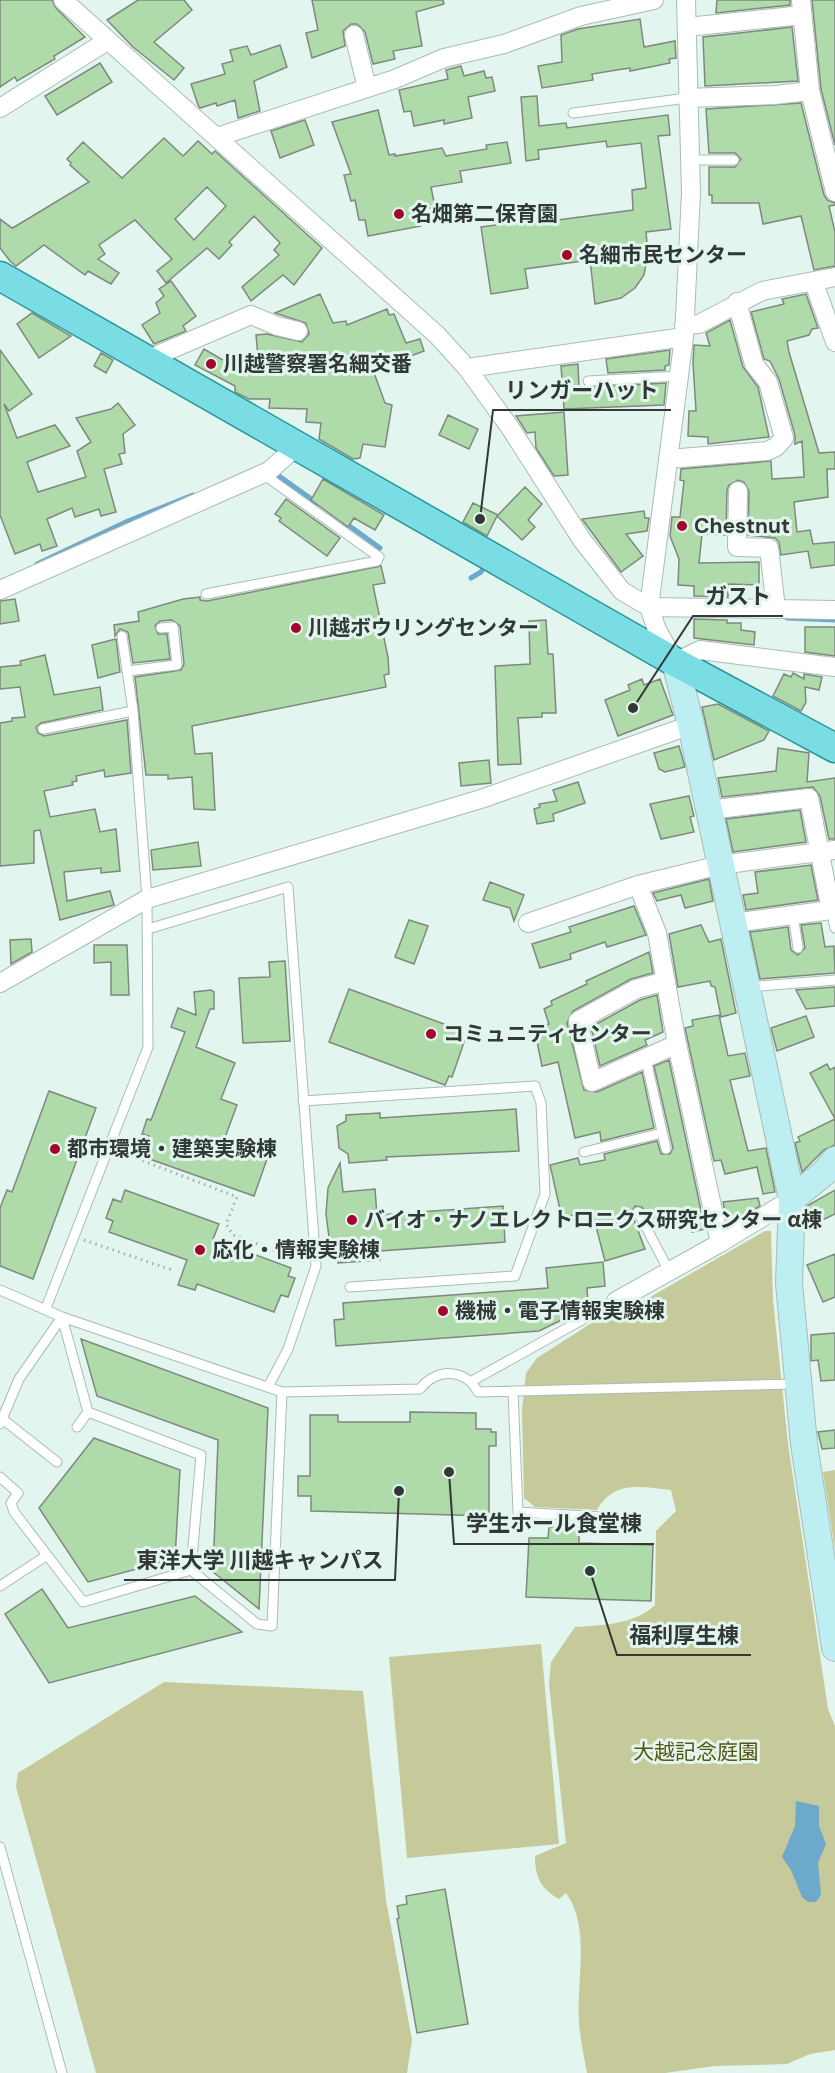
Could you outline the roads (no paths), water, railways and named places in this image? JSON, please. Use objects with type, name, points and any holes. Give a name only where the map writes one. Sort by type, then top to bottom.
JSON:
[{"type":"main road","points":[[0,276],[675,662],[835,748]]},
{"type":"street","points":[[63,0],[429,327],[467,368],[511,429],[582,540],[622,591],[649,607],[835,610]]},
{"type":"street","points":[[218,137],[367,88],[444,58],[504,44],[581,16],[654,0]]},
{"type":"street","points":[[686,0],[690,160],[684,331],[649,607],[657,630],[675,662],[692,725],[792,1199],[789,1283],[804,1444],[835,1648]]},
{"type":"street","points":[[687,27],[801,8],[810,91],[835,192]]},
{"type":"street","points":[[354,35],[367,88]]},
{"type":"street","points":[[0,108],[107,41]]},
{"type":"street","points":[[687,98],[775,95],[810,91]]},
{"type":"street","points":[[467,368],[684,331],[762,291],[814,283],[835,277]]},
{"type":"street","points":[[814,283],[835,342]]},
{"type":"street","points":[[668,459],[767,451],[776,447],[784,438],[768,382],[754,364],[737,302]]},
{"type":"street","points":[[146,360],[251,315],[277,326],[298,331]]},
{"type":"street","points":[[0,590],[263,474],[296,447]]},
{"type":"street","points":[[738,491],[737,547],[769,548],[776,609]]},
{"type":"street","points":[[675,662],[700,650],[835,667]]},
{"type":"street","points":[[0,983],[147,899],[481,799],[692,725]]},
{"type":"street","points":[[709,810],[809,798],[827,852],[833,919],[793,915],[733,923]]},
{"type":"street","points":[[528,922],[638,885],[720,865],[827,852]]},
{"type":"street","points":[[638,885],[657,933],[677,1044],[720,1243]]},
{"type":"street","points":[[666,981],[636,989],[578,1021],[592,1082],[646,1060],[677,1044]]},
{"type":"street","points":[[616,1301],[720,1243],[792,1199],[835,1160]]},
{"type":"lane","points":[[573,113],[687,98]]},
{"type":"lane","points":[[690,160],[734,160]]},
{"type":"lane","points":[[588,381],[679,376]]},
{"type":"lane","points":[[206,594],[377,561],[379,557],[263,474]]},
{"type":"lane","points":[[127,671],[177,665],[173,627],[161,628]]},
{"type":"lane","points":[[46,1308],[148,1047],[147,899],[133,711],[122,636]]},
{"type":"lane","points":[[43,729],[133,711]]},
{"type":"lane","points":[[148,928],[288,887],[316,1266],[288,1349],[268,1387]]},
{"type":"lane","points":[[793,915],[798,948]]},
{"type":"lane","points":[[748,987],[835,980]]},
{"type":"lane","points":[[646,1060],[666,1149]]},
{"type":"lane","points":[[303,1101],[535,1086],[541,1103],[546,1194],[516,1276],[350,1287]]},
{"type":"lane","points":[[584,1152],[662,1132]]},
{"type":"lane","points":[[638,1212],[669,1271]]},
{"type":"lane","points":[[0,1290],[46,1308],[62,1317],[282,1392],[420,1389],[427,1379],[447,1373],[459,1374],[472,1382],[478,1392],[799,1384]]},
{"type":"lane","points":[[472,1382],[616,1301]]},
{"type":"lane","points":[[62,1317],[88,1412]]},
{"type":"lane","points":[[57,1462],[1,1420],[19,1379],[62,1317]]},
{"type":"lane","points":[[513,1391],[518,1512],[604,1517]]},
{"type":"lane","points":[[191,1570],[257,1624],[272,1626],[282,1392]]},
{"type":"lane","points":[[77,1427],[88,1412]]},
{"type":"lane","points":[[88,1412],[201,1455],[191,1570]]},
{"type":"lane","points":[[0,1478],[18,1493],[11,1503],[14,1512],[82,1602],[191,1570]]},
{"type":"lane","points":[[0,1586],[46,1556]]},
{"type":"lane","points":[[0,1847],[62,2073]]},
{"type":"water","points":[[796,1801],[819,1806],[819,1826],[826,1844],[818,1863],[821,1895],[816,1902],[808,1902],[802,1897],[791,1870],[782,1857],[795,1826]]},
{"type":"waterway","points":[[279,476],[317,503]]},
{"type":"waterway","points":[[37,564],[128,521],[193,495]]},
{"type":"waterway","points":[[344,522],[380,548]]},
{"type":"waterway","points":[[471,578],[481,572],[486,563]]},
{"type":"waterway","points":[[787,618],[835,620]]},
{"type":"place","name":"名畑第二保育園","points":[[399,214]]},
{"type":"place","name":"名細市民センター","points":[[567,255]]},
{"type":"place","name":"川越警察署名細交番","points":[[211,364]]},
{"type":"place","name":"リンガーハット","points":[[480,519]]},
{"type":"place","name":"Chestnut","points":[[682,526]]},
{"type":"place","name":"川越ボウリングセンター","points":[[296,628]]},
{"type":"place","name":"ガスト","points":[[633,708]]},
{"type":"place","name":"コミュニティセンター","points":[[431,1034]]},
{"type":"place","name":"都市環境・建築実験棟","points":[[55,1149]]},
{"type":"place","name":"バイオ・ナノエレクトロニクス研究センター α棟","points":[[352,1220]]},
{"type":"place","name":"応化・情報実験棟","points":[[200,1250]]},
{"type":"place","name":"機械・電子情報実験棟","points":[[443,1311]]},
{"type":"place","name":"学生ホール食堂棟","points":[[449,1472]]},
{"type":"place","name":"東洋大学 川越キャンパス","points":[[399,1491]]},
{"type":"place","name":"福利厚生棟","points":[[590,1571]]},
{"type":"park label","name":"大越記念庭園","points":[[696,1752]]}]
